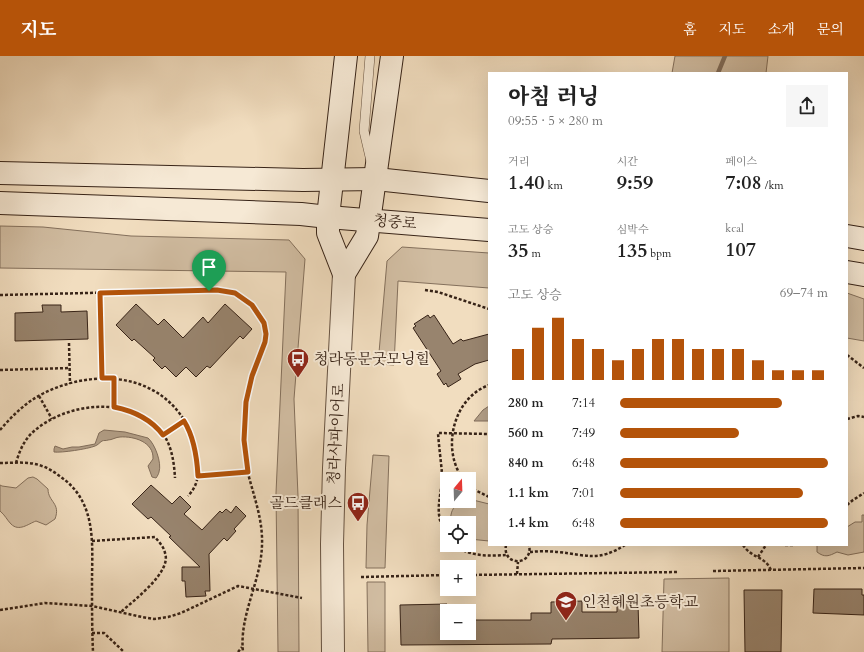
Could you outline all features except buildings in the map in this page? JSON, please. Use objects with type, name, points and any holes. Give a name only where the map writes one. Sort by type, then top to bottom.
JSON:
[{"type":"main road","points":[[344,274],[328,233],[328,217],[346,56]]},
{"type":"main road","name":"청라사파이어로","points":[[333,652],[332,544],[334,468],[344,274],[367,236],[392,56]]},
{"type":"main road","points":[[0,173],[303,180],[376,179],[488,191]]},
{"type":"main road","name":"청중로","points":[[0,203],[301,214],[488,230]]},
{"type":"main road","points":[[848,236],[864,238]]},
{"type":"main road","points":[[848,272],[864,274]]},
{"type":"lane","points":[[339,115],[355,56]]},
{"type":"lane","points":[[370,56],[364,131],[376,179]]},
{"type":"lane","points":[[848,243],[864,247]]},
{"type":"path","points":[[0,295],[227,290],[243,298],[252,305],[259,314],[264,323],[266,334],[265,342],[252,376],[246,402],[244,440],[248,472],[258,506],[262,535],[260,560],[243,625],[243,652]]},
{"type":"path","points":[[424,290],[438,292],[488,309]]},
{"type":"path","points":[[100,293],[102,378]]},
{"type":"path","points":[[70,343],[70,384]]},
{"type":"path","points":[[848,356],[864,368]]},
{"type":"path","points":[[0,370],[70,368]]},
{"type":"path","points":[[0,430],[11,417],[23,407],[39,396],[54,389],[84,380],[102,378],[114,378],[137,385],[157,393],[174,407],[184,421],[190,434],[194,446],[198,476],[194,490],[188,496]]},
{"type":"path","points":[[114,378],[114,407]]},
{"type":"path","points":[[458,472],[453,459],[452,433],[455,421],[467,401],[478,390],[488,385]]},
{"type":"path","points":[[39,396],[52,419]]},
{"type":"path","points":[[16,463],[27,438],[52,419],[78,410],[114,407],[130,411],[154,424],[163,435],[172,454],[175,478]]},
{"type":"path","points":[[848,419],[858,416],[864,417]]},
{"type":"path","points":[[163,435],[184,421]]},
{"type":"path","points":[[440,524],[438,511],[442,473],[438,433],[488,434]]},
{"type":"path","points":[[0,463],[31,463],[52,470],[70,484],[84,502],[91,527],[92,541],[93,652]]},
{"type":"path","points":[[198,476],[248,472]]},
{"type":"path","points":[[476,490],[488,496]]},
{"type":"path","points":[[848,504],[864,493]]},
{"type":"path","points":[[92,541],[155,537],[166,554],[165,566],[160,575],[121,612]]},
{"type":"path","points":[[506,546],[506,554],[510,559],[518,562],[525,559],[530,552],[529,546]]},
{"type":"path","points":[[530,552],[558,552],[583,556],[598,556],[624,546]]},
{"type":"path","points":[[744,546],[751,554],[765,560],[771,570]]},
{"type":"path","points":[[758,557],[765,546]]},
{"type":"path","points":[[468,552],[480,555],[506,554]]},
{"type":"path","points":[[517,574],[518,562]]},
{"type":"path","points":[[713,571],[864,568]]},
{"type":"path","points":[[476,575],[678,572]]},
{"type":"path","points":[[362,577],[440,576]]},
{"type":"path","points":[[0,610],[45,603],[92,606],[142,618],[168,617],[181,613],[238,586],[302,598]]},
{"type":"path","points":[[92,634],[104,633],[124,652]]},
{"type":"path","points":[[238,652],[242,647]]},
{"type":"shaded area","points":[[675,56],[768,56],[766,72],[672,72]]},
{"type":"shaded area","points":[[0,226],[43,227],[131,236],[289,240],[305,259],[294,399],[298,496],[299,652],[278,652],[276,493],[286,272],[0,268]]},
{"type":"shaded area","points":[[402,247],[488,253],[488,288],[398,281],[394,365],[378,364],[387,261]]},
{"type":"shaded area","points":[[848,293],[864,299],[864,341],[848,338]]},
{"type":"shaded area","points":[[488,407],[488,421],[474,421],[483,410]]},
{"type":"shaded area","points":[[104,430],[125,432],[148,438],[153,445],[160,464],[159,473],[156,478],[152,477],[148,466],[153,459],[150,448],[147,444],[137,439],[118,437],[103,441],[96,446],[54,452],[55,446],[63,449],[95,444],[99,433]]},
{"type":"shaded area","points":[[373,455],[389,456],[385,568],[366,568],[367,525]]},
{"type":"shaded area","points":[[33,477],[48,489],[56,509],[55,519],[46,525],[36,521],[24,527],[14,526],[0,511],[0,485],[16,488],[28,478]]},
{"type":"shaded area","points":[[476,501],[488,504],[488,541],[476,540],[476,516],[451,516],[453,508],[476,508]]},
{"type":"shaded area","points":[[862,515],[864,515],[864,552],[848,555],[837,552],[827,556],[817,552],[817,546],[848,546],[848,526],[855,522],[862,522]]},
{"type":"shaded area","points":[[729,578],[729,652],[662,652],[664,579]]},
{"type":"shaded area","points":[[367,582],[385,582],[385,652],[368,652]]},
{"type":"waterway","points":[[718,72],[725,56]]},
{"type":"place","name":"청라동문굿모닝힐","points":[[298,378]]},
{"type":"place","name":"골드클래스","points":[[358,522]]},
{"type":"place","name":"인천혜원초등학교","points":[[566,622]]},
{"type":"route","points":[[227,290],[243,298],[252,305],[259,314],[264,323],[266,334],[265,342],[248,390],[244,416],[245,455],[248,472],[198,476],[194,446],[184,421],[163,435],[150,421],[130,411],[114,407],[114,378],[102,378],[100,293],[209,291],[227,290]]}]
